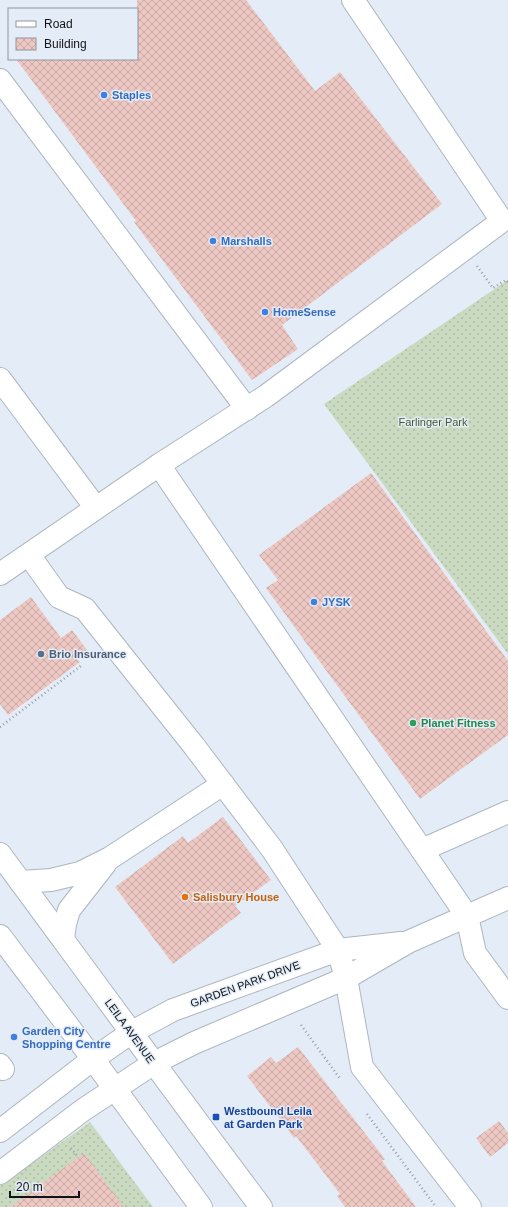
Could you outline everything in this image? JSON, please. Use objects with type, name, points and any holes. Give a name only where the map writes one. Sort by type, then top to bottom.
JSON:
[{"type":"main road","points":[[0,574],[159,464],[266,396],[502,221],[353,0]]},
{"type":"main road","points":[[0,80],[247,409]]},
{"type":"main road","points":[[0,379],[96,508]]},
{"type":"main road","points":[[159,464],[468,916],[475,953],[508,998]]},
{"type":"main road","points":[[29,555],[59,597],[85,609],[223,784],[272,849],[338,950],[346,978],[362,1067],[470,1207]]},
{"type":"main road","points":[[21,882],[51,880],[80,873],[110,858],[223,784]]},
{"type":"main road","points":[[422,850],[508,812]]},
{"type":"main road","name":"LEILA AVENUE","points":[[0,854],[261,1207]]},
{"type":"main road","points":[[63,939],[69,910],[110,858]]},
{"type":"main road","name":"GARDEN PARK DRIVE","points":[[0,1173],[83,1110],[154,1063],[194,1043],[346,978],[408,942],[508,898]]},
{"type":"main road","points":[[0,936],[115,1088],[202,1207]]},
{"type":"main road","name":"GARDEN PARK DRIVE","points":[[0,1132],[93,1059],[132,1032],[173,1010],[338,950],[408,942]]},
{"type":"path","points":[[476,264],[494,288],[506,280],[508,282]]},
{"type":"path","points":[[0,727],[82,665]]},
{"type":"path","points":[[301,1025],[343,1082]]},
{"type":"path","points":[[366,1113],[436,1207]]},
{"type":"green space","name":"Farlinger Park","points":[[508,280],[508,654],[324,404]]},
{"type":"green space","points":[[90,1122],[153,1207],[0,1207],[0,1186]]},
{"type":"building","points":[[137,0],[246,0],[315,91],[340,72],[442,204],[282,325],[298,349],[252,380],[134,222],[136,221],[17,60],[138,60]]},
{"type":"building","points":[[371,473],[508,661],[508,735],[420,799],[266,588],[278,580],[259,555]]},
{"type":"building","name":"Brio Insurance","points":[[31,597],[61,638],[72,630],[87,650],[76,658],[80,662],[8,715],[0,704],[0,620]]},
{"type":"building","name":"Salisbury House","points":[[223,817],[271,880],[235,906],[241,913],[173,964],[115,887],[183,836],[188,843]]},
{"type":"building","points":[[298,1047],[385,1159],[382,1161],[416,1207],[345,1207],[337,1196],[340,1194],[296,1136],[294,1138],[247,1076],[271,1057],[276,1063]]},
{"type":"building","points":[[499,1121],[508,1133],[508,1143],[490,1157],[476,1138]]},
{"type":"building","points":[[84,1153],[124,1207],[10,1207]]},
{"type":"place","name":"Staples","points":[[104,95]]},
{"type":"place","name":"Marshalls","points":[[213,241]]},
{"type":"place","name":"HomeSense","points":[[265,312]]},
{"type":"place","name":"JYSK","points":[[314,602]]},
{"type":"place","name":"Brio Insurance","points":[[41,654]]},
{"type":"place","name":"Planet Fitness","points":[[413,723]]},
{"type":"place","name":"Salisbury House","points":[[185,897]]},
{"type":"place","name":"Garden City Shopping Centre","points":[[14,1037]]},
{"type":"place","name":"Westbound Leila at Garden Park","points":[[216,1117]]}]
